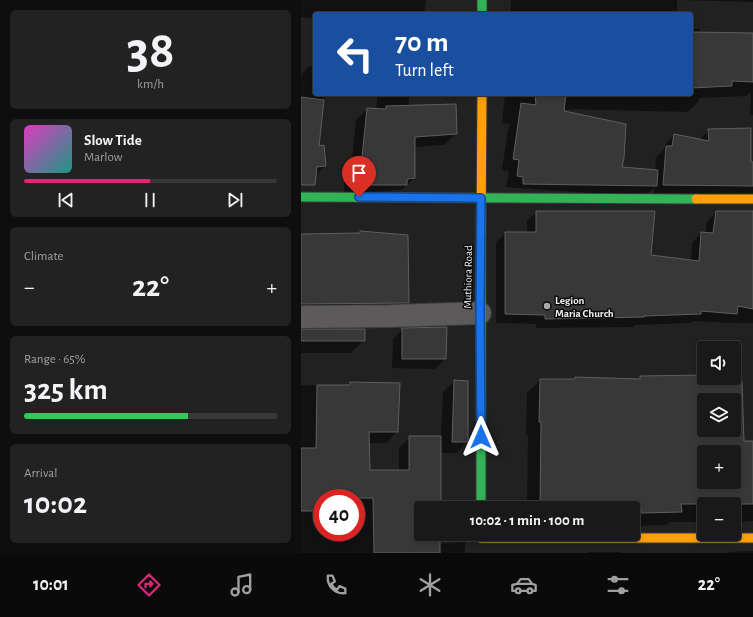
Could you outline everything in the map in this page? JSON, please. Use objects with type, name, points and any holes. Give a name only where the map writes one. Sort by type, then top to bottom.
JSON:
[{"type":"street","points":[[482,0],[482,12]]},
{"type":"street","name":"Muthiora Road","points":[[481,501],[480,313],[482,96]]},
{"type":"street","points":[[301,197],[753,199]]},
{"type":"street","points":[[301,317],[480,313]]},
{"type":"street","points":[[640,538],[753,538]]},
{"type":"building","points":[[693,32],[753,33],[753,82],[732,81],[732,86],[693,88]]},
{"type":"building","points":[[535,96],[566,96],[564,111],[626,124],[622,167],[658,170],[657,186],[523,184],[523,177],[517,176],[519,160],[513,159],[521,103],[536,105]]},
{"type":"building","points":[[301,97],[324,100],[319,146],[324,145],[326,166],[317,167],[315,185],[301,185]]},
{"type":"building","points":[[456,104],[457,134],[415,137],[415,178],[407,179],[407,185],[355,185],[354,157],[362,157],[367,108],[386,109],[386,106]]},
{"type":"building","points":[[751,128],[753,186],[663,185],[666,146],[672,146],[674,134],[709,141],[708,129]]},
{"type":"building","points":[[536,211],[655,211],[651,255],[699,261],[701,232],[713,233],[716,211],[753,211],[753,309],[738,306],[737,314],[701,311],[701,314],[644,317],[545,319],[545,315],[505,314],[505,232],[536,232]]},
{"type":"building","points":[[360,231],[408,235],[409,303],[301,304],[301,234],[360,233]]},
{"type":"building","points":[[447,327],[446,359],[402,359],[402,328]]},
{"type":"building","points":[[301,329],[365,329],[365,341],[301,341]]},
{"type":"building","points":[[697,375],[697,385],[741,385],[742,381],[744,441],[753,441],[753,504],[741,504],[741,497],[697,497],[697,504],[681,504],[682,512],[641,513],[640,501],[540,501],[540,379],[575,379],[575,377],[640,379],[640,376]]},
{"type":"building","points":[[454,380],[468,381],[468,442],[452,442]]},
{"type":"building","points":[[350,382],[400,383],[398,432],[369,432],[370,470],[409,470],[409,436],[441,436],[441,501],[414,501],[414,541],[440,541],[440,553],[374,553],[373,498],[365,498],[365,489],[313,489],[313,511],[301,511],[301,448],[316,448],[317,385],[350,385]]},
{"type":"traffic: fast","points":[[482,0],[482,12]]},
{"type":"traffic: fast","points":[[301,197],[696,199]]},
{"type":"traffic: fast","points":[[481,233],[481,501]]},
{"type":"traffic: slow","points":[[481,233],[482,96]]},
{"type":"traffic: slow","points":[[696,199],[753,199]]},
{"type":"traffic: slow","points":[[640,538],[753,538]]},
{"type":"place","name":"Legion Maria Church","points":[[547,306]]},
{"type":"route","points":[[359,197],[481,198],[481,437]]}]
